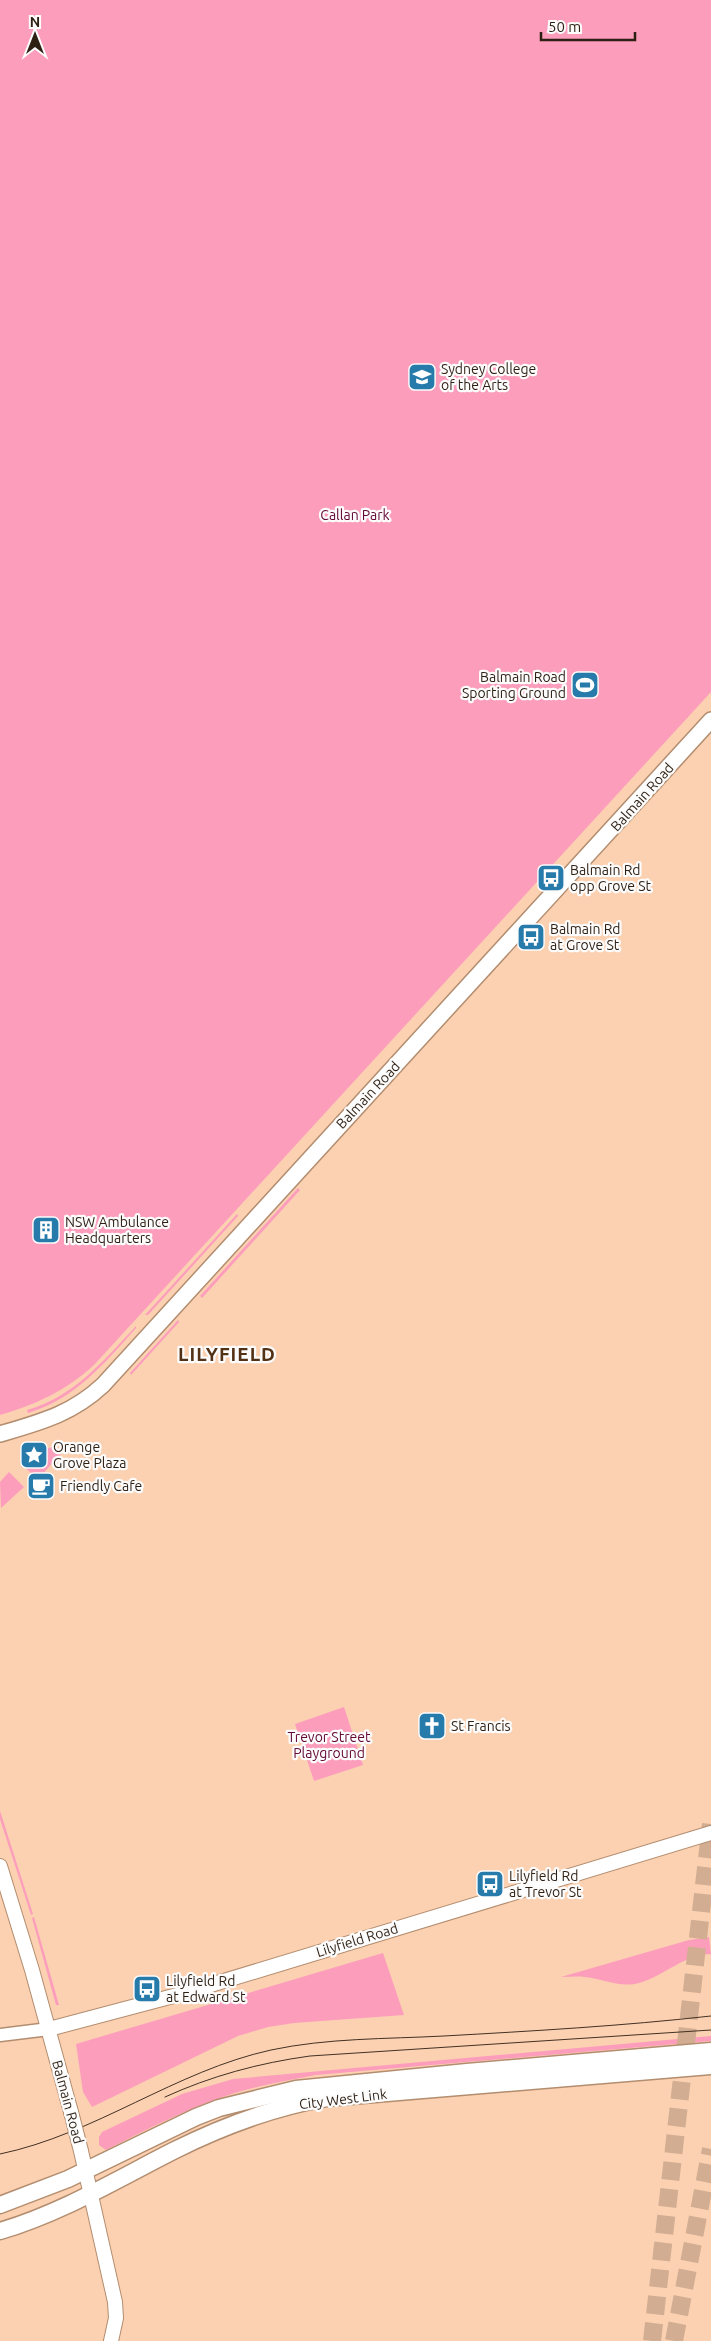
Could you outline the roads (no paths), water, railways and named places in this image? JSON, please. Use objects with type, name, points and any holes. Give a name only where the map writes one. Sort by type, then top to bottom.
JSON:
[{"type":"highway","name":"City West Link","points":[[0,2205],[86,2170],[196,2117],[219,2108],[296,2089],[711,2051]]},
{"type":"highway","name":"City West Link","points":[[0,2231],[70,2205],[175,2150],[218,2132],[303,2102],[360,2095],[711,2066]]},
{"type":"main road","name":"Balmain Road","points":[[0,1434],[65,1413],[91,1396],[103,1385],[711,720]]},
{"type":"main road","name":"Lilyfield Road","points":[[49,2029],[180,1994],[711,1833]]},
{"type":"main road","name":"Balmain Road","points":[[0,1866],[49,2029],[92,2194],[116,2302],[116,2318],[111,2341]]},
{"type":"street","name":"Lilyfield Road","points":[[0,2035],[49,2029]]},
{"type":"tunnel","points":[[652,2341],[711,1824]]},
{"type":"tunnel","points":[[674,2341],[711,2149]]},
{"type":"tram line","points":[[0,2154],[35,2145],[69,2132],[202,2072],[271,2050],[335,2041],[544,2030],[711,2016]]},
{"type":"tram line","points":[[165,2097],[236,2071],[272,2062],[310,2056],[711,2030]]},
{"type":"place","name":"Sydney College of the Arts","points":[[422,377]]},
{"type":"place","name":"Balmain Road Sporting Ground","points":[[585,685]]},
{"type":"place","name":"Balmain Rd opp Grove St","points":[[551,878]]},
{"type":"place","name":"Balmain Rd at Grove St","points":[[531,937]]},
{"type":"place","name":"NSW Ambulance Headquarters","points":[[46,1230]]},
{"type":"place","name":"Orange Grove Plaza","points":[[34,1455]]},
{"type":"place","name":"Friendly Cafe","points":[[41,1486]]},
{"type":"place","name":"St Francis","points":[[432,1726]]},
{"type":"place","name":"Lilyfield Rd at Trevor St","points":[[490,1884]]},
{"type":"place","name":"Lilyfield Rd at Edward St","points":[[147,1989]]},
{"type":"district","name":"LILYFIELD","points":[[227,1354]]},
{"type":"park label","name":"Callan Park","points":[[355,515]]},
{"type":"park label","name":"Trevor Street Playground","points":[[329,1745]]}]
